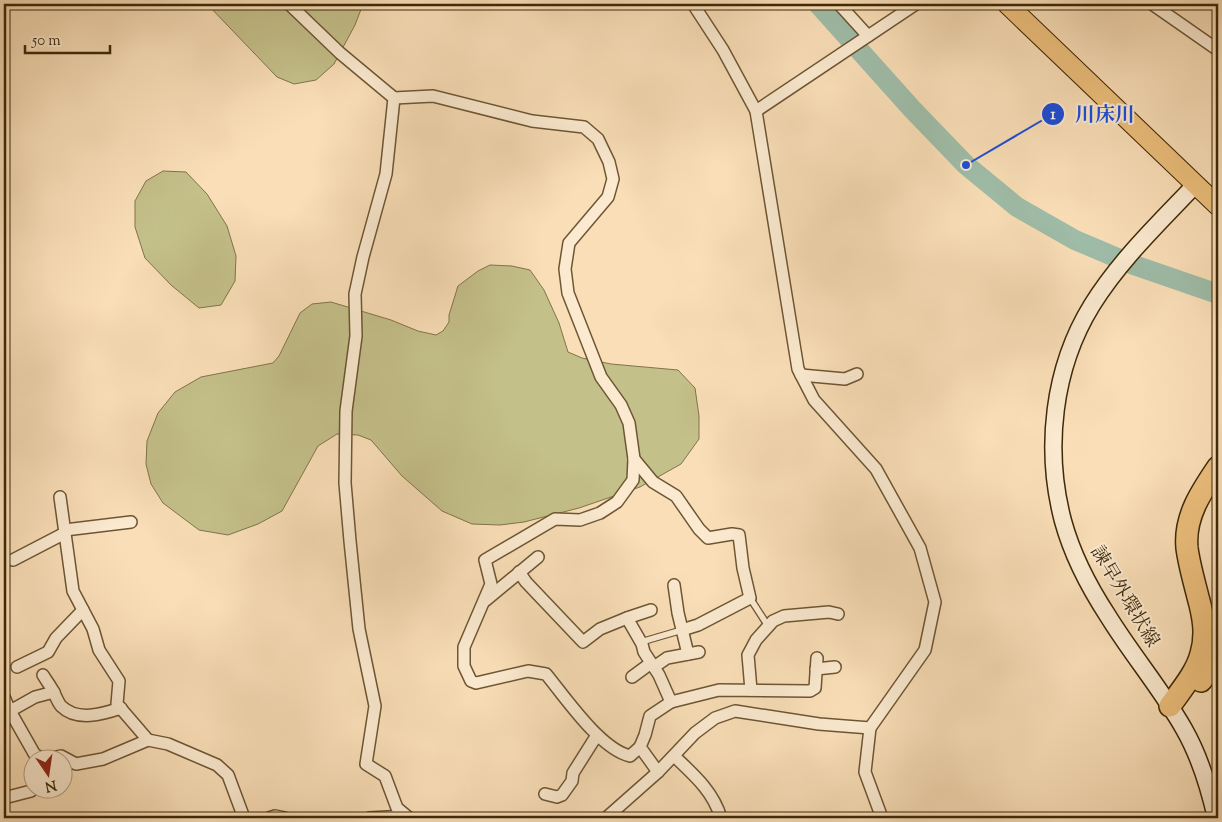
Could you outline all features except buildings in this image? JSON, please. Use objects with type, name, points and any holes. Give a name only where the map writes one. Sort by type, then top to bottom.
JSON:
[{"type":"highway","points":[[1170,706],[1196,668],[1201,654],[1204,624],[1187,547],[1187,532],[1190,517],[1197,501],[1218,467]]},
{"type":"highway","points":[[1170,706],[1190,692],[1200,681],[1210,669],[1218,651]]},
{"type":"main road","points":[[1007,4],[1218,206]]},
{"type":"main road","name":"諫早外環状線","points":[[1195,184],[1110,278],[1077,331],[1060,384],[1053,444],[1056,480],[1063,522],[1082,569],[1108,616],[1170,706],[1184,730],[1198,759],[1216,818]]},
{"type":"street","points":[[289,4],[340,52],[394,98],[433,96],[532,121],[584,127],[598,139],[609,162],[613,179],[608,197],[569,243],[565,269],[568,293],[601,378],[621,405],[628,423],[634,459],[632,480],[617,502],[600,513],[580,520],[555,519],[484,560],[491,584],[464,647],[464,666],[471,681],[476,683],[528,671],[546,674],[597,735],[622,754],[630,756],[640,747],[650,716],[671,702],[719,690],[810,691],[815,688],[817,663],[836,667]]},
{"type":"street","points":[[693,4],[723,50],[756,111],[798,369],[814,400],[876,469],[920,548],[935,602],[925,650],[870,728],[865,772],[882,818]]},
{"type":"street","points":[[839,4],[868,36]]},
{"type":"street","points":[[756,111],[916,4]]},
{"type":"street","points":[[1152,4],[1218,50]]},
{"type":"street","points":[[394,98],[386,174],[362,257],[355,294],[356,336],[346,411],[345,483],[359,629],[375,706],[366,764],[385,776],[397,808],[407,817]]},
{"type":"street","points":[[802,375],[844,379],[857,374]]},
{"type":"street","points":[[634,459],[653,482],[676,496],[699,530],[708,538],[732,534],[739,535],[743,568],[750,598],[698,625],[682,630]]},
{"type":"street","points":[[60,497],[73,591],[93,629],[98,650],[119,681],[117,704],[148,740]]},
{"type":"street","points":[[13,560],[65,531],[130,522]]},
{"type":"street","points":[[484,602],[538,557]]},
{"type":"street","points":[[519,572],[582,642],[600,629],[651,610]]},
{"type":"street","points":[[632,677],[667,658],[693,653],[682,630],[674,585]]},
{"type":"street","points":[[17,667],[48,652],[56,638],[83,610]]},
{"type":"street","points":[[750,690],[748,655],[756,640],[773,621],[784,616],[829,612],[838,614]]},
{"type":"street","points":[[627,618],[641,642],[644,652],[659,675],[671,702]]},
{"type":"street","points":[[43,675],[60,705],[70,713],[84,715],[102,714],[121,708]]},
{"type":"street","points":[[10,711],[35,697],[54,692]]},
{"type":"street","points":[[4,697],[35,755],[46,760],[61,756],[76,764],[103,759],[148,740],[168,744],[217,765],[228,775],[244,818]]},
{"type":"street","points":[[606,818],[658,772],[695,733],[714,718],[735,711],[819,724],[870,728]]},
{"type":"street","points":[[545,794],[557,797],[562,796],[572,782],[573,773],[597,735]]},
{"type":"street","points":[[640,747],[658,772]]},
{"type":"street","points":[[674,756],[697,777],[717,805],[721,818]]},
{"type":"street","points":[[4,798],[22,794]]},
{"type":"street","points":[[269,818],[275,816],[283,818]]},
{"type":"street","points":[[369,818],[407,817]]},
{"type":"lane","points":[[750,598],[768,626]]},
{"type":"lane","points":[[641,642],[682,630]]},
{"type":"shaded area","points":[[207,4],[363,4],[355,25],[334,64],[316,80],[294,84],[277,77]]},
{"type":"shaded area","points":[[163,171],[186,172],[207,194],[227,226],[236,256],[235,281],[221,305],[199,308],[171,285],[145,258],[135,227],[135,201],[146,181]]},
{"type":"shaded area","points":[[490,265],[512,266],[530,270],[544,290],[559,323],[568,352],[582,358],[611,364],[678,370],[695,388],[699,416],[699,439],[681,464],[640,487],[579,508],[524,522],[500,525],[472,524],[442,511],[402,476],[371,440],[358,435],[337,434],[318,446],[282,511],[258,524],[228,535],[199,530],[163,503],[151,484],[146,464],[147,441],[158,413],[175,392],[201,377],[273,363],[279,356],[300,313],[312,304],[331,302],[391,320],[418,331],[436,335],[443,331],[449,322],[449,315],[458,286],[478,271]]},
{"type":"waterway","points":[[818,4],[912,109],[966,165],[1017,207],[1075,240],[1134,265],[1218,294]]},
{"type":"place","name":"川床川","points":[[966,165]]}]
